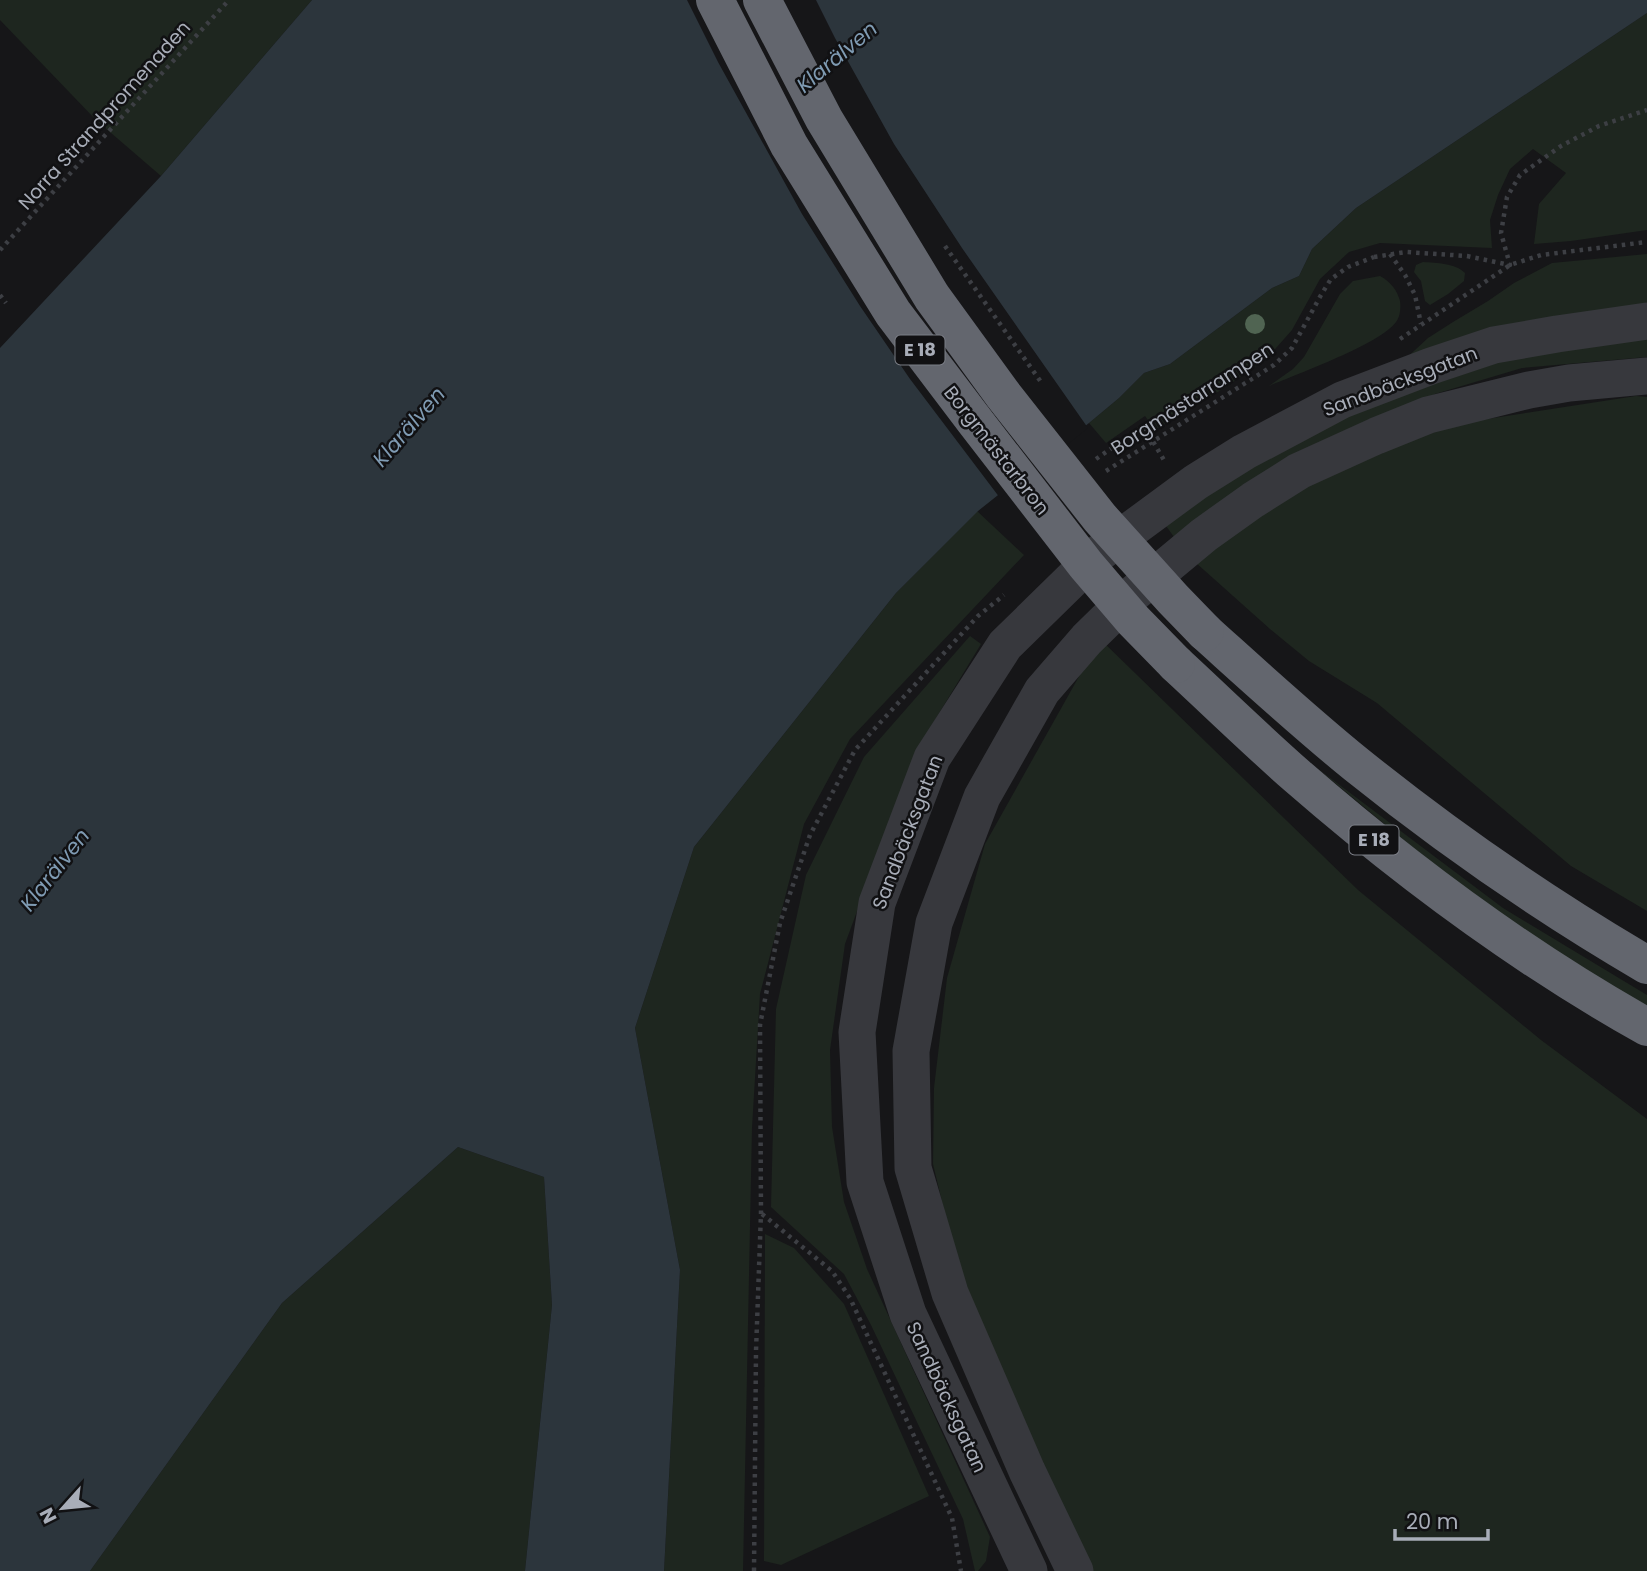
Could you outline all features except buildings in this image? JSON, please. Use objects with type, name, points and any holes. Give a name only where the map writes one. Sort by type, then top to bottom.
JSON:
[{"type":"highway","name":"Borgmästarbron","points":[[715,0],[789,145],[893,313],[1086,565],[1133,620],[1176,664],[1296,775],[1394,856],[1482,921],[1590,994]]},
{"type":"highway","name":"Borgmästarbron","points":[[762,0],[824,119],[932,297],[1004,396],[1100,517],[1173,599],[1281,701],[1358,766],[1466,848],[1584,928],[1647,965]]},
{"type":"highway","name":"E 18","points":[[1590,994],[1647,1027]]},
{"type":"highway","points":[[1590,994],[1647,1054]]},
{"type":"street","name":"Sandbäcksgatan","points":[[1029,1571],[908,1314],[865,1182],[858,1032],[877,903],[932,758],[1005,645],[1098,554],[1196,482],[1244,452],[1342,400],[1494,345],[1647,321]]},
{"type":"street","points":[[1075,1571],[1027,1471],[950,1293],[913,1168],[911,1051],[934,923],[982,796],[1042,691],[1087,639],[1133,594],[1204,535],[1287,478],[1365,440],[1428,415],[1529,390],[1569,383],[1647,376]]},
{"type":"path","name":"Norra Strandpromenaden","points":[[0,250],[229,0]]},
{"type":"path","name":"Borgmästarrampen","points":[[1105,472],[1274,365],[1292,348],[1331,279],[1348,267],[1374,257],[1406,252],[1467,256],[1510,265],[1501,233],[1507,197],[1520,175],[1561,146],[1599,125],[1647,110]]},
{"type":"path","points":[[940,239],[1046,389]]},
{"type":"path","points":[[1390,254],[1415,295],[1421,324]]},
{"type":"path","points":[[0,295],[6,303]]},
{"type":"path","points":[[1096,459],[1144,426],[1165,462]]},
{"type":"path","points":[[1089,449],[1111,478]]},
{"type":"path","points":[[761,1213],[832,1271],[850,1298],[953,1518],[961,1571]]},
{"type":"shaded area","points":[[0,0],[312,0],[161,176],[96,120],[0,20]]},
{"type":"shaded area","points":[[1647,13],[1647,230],[1534,244],[1539,204],[1566,173],[1533,149],[1510,169],[1498,195],[1490,220],[1492,248],[1380,243],[1349,252],[1320,279],[1292,330],[1267,358],[1226,387],[1155,430],[1145,416],[1106,443],[1089,423],[1144,373],[1170,364],[1272,288],[1299,276],[1312,249],[1356,208]]},
{"type":"shaded area","points":[[1647,254],[1647,309],[1402,362],[1428,338],[1514,283],[1552,263]]},
{"type":"shaded area","points":[[1423,262],[1456,267],[1465,273],[1464,281],[1430,305],[1425,301],[1421,281],[1414,272],[1416,265]]},
{"type":"shaded area","points":[[1380,276],[1395,290],[1400,301],[1398,318],[1387,331],[1356,349],[1269,386],[1293,369],[1304,357],[1340,294],[1353,281]]},
{"type":"shaded area","points":[[1647,336],[1647,357],[1522,368],[1435,394],[1353,431],[1174,537],[1161,519],[1340,411],[1529,350]]},
{"type":"shaded area","points":[[1636,396],[1647,397],[1647,911],[1571,866],[1377,703],[1309,661],[1195,562],[1295,489],[1448,425]]},
{"type":"shaded area","points":[[977,511],[1024,555],[850,739],[804,824],[760,994],[752,1128],[743,1571],[664,1571],[680,1270],[635,1028],[694,847],[896,593]]},
{"type":"shaded area","points":[[970,636],[981,644],[924,738],[899,797],[845,944],[830,1050],[832,1127],[844,1202],[867,1269],[990,1537],[986,1561],[978,1571],[975,1571],[963,1519],[844,1274],[771,1207],[776,1009],[806,875],[864,757]]},
{"type":"shaded area","points":[[1100,639],[1358,890],[1541,1040],[1647,1119],[1647,1571],[1091,1571],[963,1289],[933,1164],[934,1088],[947,978],[985,844]]},
{"type":"shaded area","points":[[1317,768],[1503,908],[1647,995],[1647,1008],[1476,900]]},
{"type":"shaded area","points":[[458,1147],[544,1177],[552,1305],[525,1571],[90,1571],[282,1303]]},
{"type":"shaded area","points":[[765,1234],[794,1248],[844,1304],[929,1496],[781,1565],[764,1561]]},
{"type":"water","name":"Klarälven","points":[[312,0],[1647,0],[1647,13],[1356,208],[1312,249],[1299,276],[1272,288],[1170,364],[1144,373],[1089,423],[978,511],[896,593],[694,847],[635,1028],[680,1270],[664,1571],[525,1571],[552,1305],[544,1177],[458,1147],[282,1303],[90,1571],[0,1571],[0,348],[161,176]]},
{"type":"pier","points":[[687,0],[816,0],[894,144],[962,248],[1088,428],[1000,498],[910,379],[802,214]]}]
